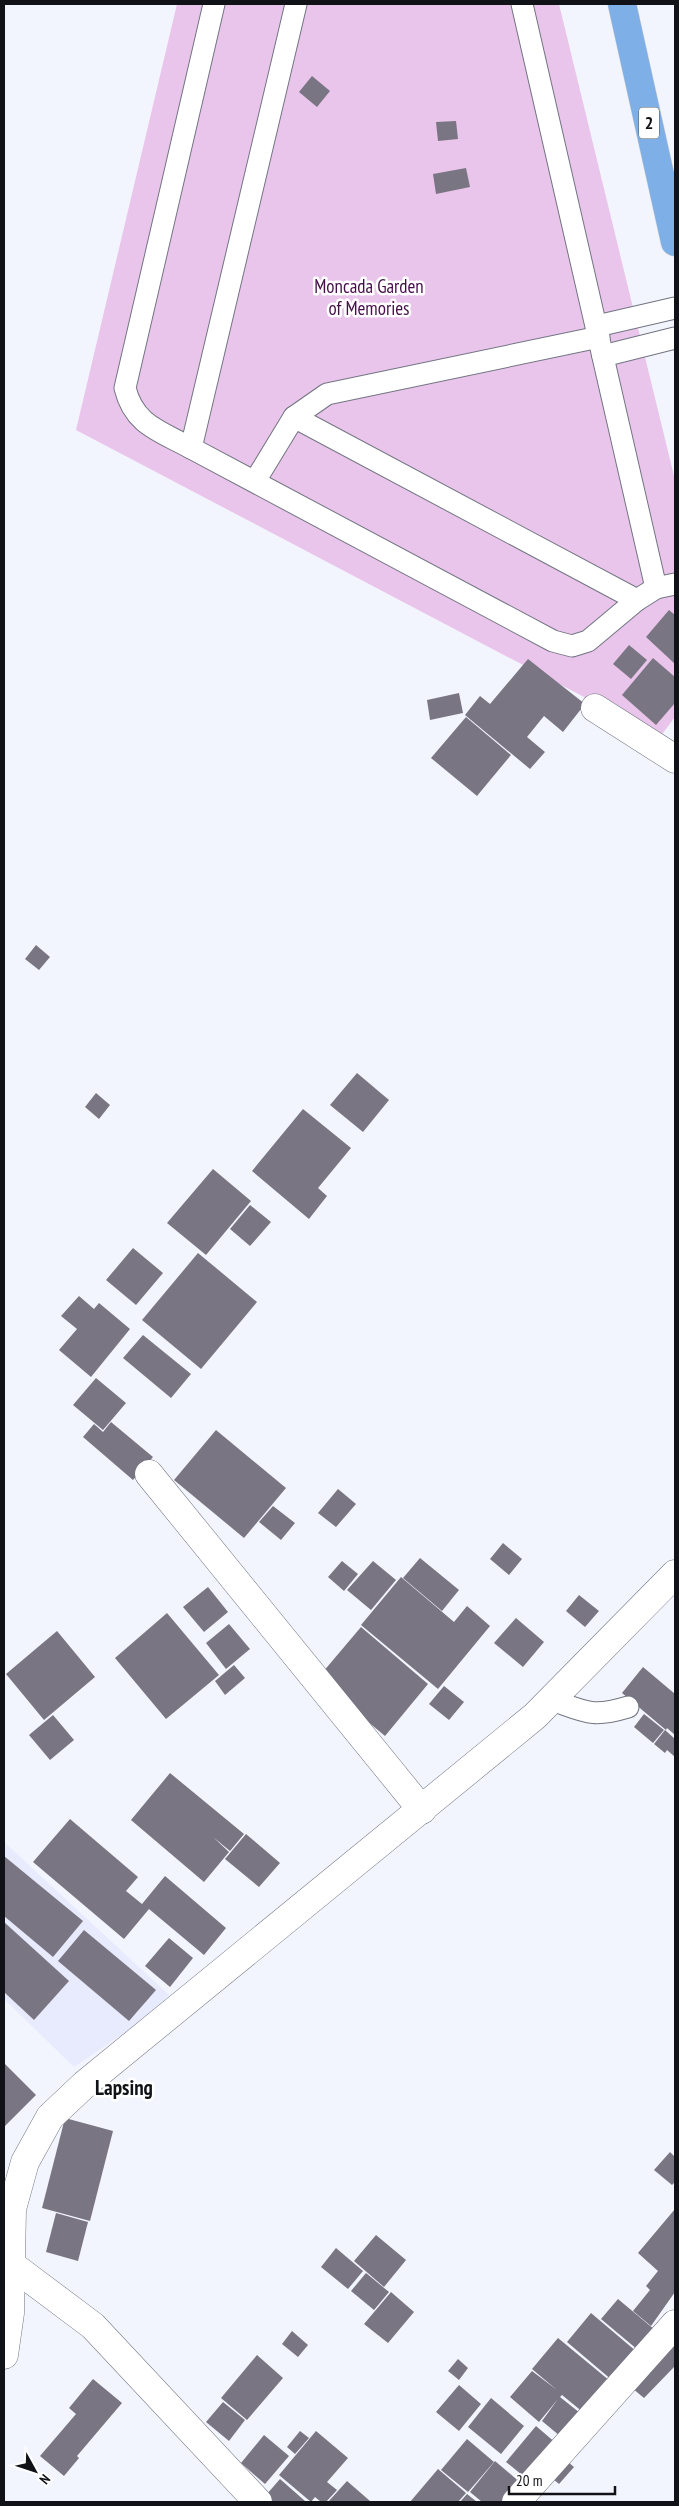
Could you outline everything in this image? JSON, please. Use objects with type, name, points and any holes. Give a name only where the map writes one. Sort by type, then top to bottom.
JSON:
[{"type":"highway","name":"2","points":[[622,4],[675,242]]},
{"type":"street","points":[[595,708],[675,759]]},
{"type":"street","points":[[149,1474],[422,1810]]},
{"type":"street","points":[[4,2355],[10,2313],[13,2266],[8,2207],[24,2162],[50,2117],[85,2084],[535,1716],[675,1574]]},
{"type":"street","points":[[13,2266],[93,2326],[258,2502]]},
{"type":"street","points":[[516,2502],[675,2324]]},
{"type":"lane","points":[[214,4],[125,388],[132,411],[145,423],[191,448],[553,641],[572,646],[588,641],[637,600],[666,586],[600,340],[522,4]]},
{"type":"lane","points":[[191,448],[296,4]]},
{"type":"lane","points":[[600,340],[675,308]]},
{"type":"lane","points":[[254,481],[294,417],[327,394],[600,340],[675,338]]},
{"type":"lane","points":[[294,417],[637,600]]},
{"type":"lane","points":[[552,1700],[590,1713],[606,1714],[628,1706]]},
{"type":"shaded area","points":[[4,1842],[169,1995],[142,2021],[74,2067],[4,1999]]},
{"type":"green space","name":"Moncada Garden of Memories","points":[[177,4],[559,4],[675,480],[675,717],[660,737],[76,430]]},
{"type":"building","points":[[312,76],[330,91],[317,107],[299,92]]},
{"type":"building","points":[[456,121],[458,139],[438,141],[436,122]]},
{"type":"building","points":[[466,168],[470,187],[436,194],[433,174]]},
{"type":"building","points":[[669,610],[675,615],[675,664],[646,637]]},
{"type":"building","points":[[629,645],[647,660],[631,679],[613,664]]},
{"type":"building","points":[[653,658],[675,677],[675,703],[656,725],[622,695]]},
{"type":"building","points":[[528,659],[585,704],[563,732],[544,716],[527,737],[545,752],[530,769],[465,715],[480,696],[490,704]]},
{"type":"building","points":[[459,693],[463,713],[430,720],[427,700]]},
{"type":"building","points":[[466,717],[511,755],[477,796],[431,758]]},
{"type":"building","points":[[36,945],[50,957],[39,970],[25,959]]},
{"type":"building","points":[[357,1073],[389,1100],[363,1132],[330,1105]]},
{"type":"building","points":[[96,1093],[110,1105],[99,1119],[85,1107]]},
{"type":"building","points":[[303,1109],[351,1148],[318,1188],[327,1196],[309,1219],[252,1171]]},
{"type":"building","points":[[213,1169],[251,1201],[206,1255],[167,1223]]},
{"type":"building","points":[[250,1205],[271,1222],[250,1246],[230,1229]]},
{"type":"building","points":[[133,1248],[163,1273],[136,1305],[106,1280]]},
{"type":"building","points":[[198,1253],[257,1302],[201,1369],[142,1320]]},
{"type":"building","points":[[79,1296],[94,1309],[99,1303],[130,1329],[91,1377],[59,1350],[77,1329],[61,1316]]},
{"type":"building","points":[[143,1335],[191,1374],[171,1398],[123,1358]]},
{"type":"building","points":[[96,1378],[126,1403],[103,1430],[73,1405]]},
{"type":"building","points":[[111,1422],[153,1457],[133,1480],[83,1437],[94,1424],[103,1432]]},
{"type":"building","points":[[216,1430],[286,1488],[244,1538],[174,1480]]},
{"type":"building","points":[[338,1489],[356,1504],[336,1527],[318,1513]]},
{"type":"building","points":[[273,1506],[295,1523],[281,1540],[259,1522]]},
{"type":"building","points":[[503,1543],[522,1559],[509,1575],[490,1559]]},
{"type":"building","points":[[420,1558],[459,1590],[442,1611],[403,1578]]},
{"type":"building","points":[[342,1561],[358,1574],[344,1591],[328,1577]]},
{"type":"building","points":[[373,1561],[396,1580],[371,1610],[347,1590]]},
{"type":"building","points":[[401,1577],[454,1622],[467,1606],[490,1626],[438,1689],[361,1625]]},
{"type":"building","points":[[208,1587],[228,1612],[204,1632],[183,1607]]},
{"type":"building","points":[[579,1595],[599,1611],[585,1627],[566,1611]]},
{"type":"building","points":[[167,1613],[219,1675],[166,1719],[115,1658]]},
{"type":"building","points":[[516,1618],[544,1642],[523,1667],[494,1643]]},
{"type":"building","points":[[229,1624],[250,1649],[226,1669],[206,1643]]},
{"type":"building","points":[[361,1627],[428,1684],[385,1736],[317,1679]]},
{"type":"building","points":[[57,1631],[95,1677],[44,1720],[6,1674]]},
{"type":"building","points":[[234,1665],[245,1678],[225,1695],[215,1681]]},
{"type":"building","points":[[643,1667],[675,1694],[675,1735],[667,1728],[666,1730],[622,1693]]},
{"type":"building","points":[[444,1686],[464,1702],[449,1720],[429,1704]]},
{"type":"building","points":[[644,1714],[664,1730],[653,1743],[634,1727]]},
{"type":"building","points":[[53,1715],[74,1740],[50,1760],[29,1735]]},
{"type":"building","points":[[665,1730],[675,1739],[675,1757],[667,1750],[665,1753],[654,1744]]},
{"type":"building","points":[[170,1773],[244,1834],[230,1851],[213,1837],[229,1852],[204,1882],[131,1820]]},
{"type":"building","points":[[70,1819],[138,1877],[126,1891],[142,1904],[165,1876],[226,1928],[204,1955],[149,1909],[124,1939],[33,1862]]},
{"type":"building","points":[[246,1834],[280,1863],[259,1887],[225,1859]]},
{"type":"building","points":[[4,1856],[83,1921],[53,1957],[4,1916]]},
{"type":"building","points":[[4,1922],[69,1981],[34,2020],[4,1992]]},
{"type":"building","points":[[84,1930],[156,1990],[129,2021],[58,1961]]},
{"type":"building","points":[[169,1938],[193,1958],[170,1987],[145,1966]]},
{"type":"building","points":[[4,2063],[36,2095],[4,2127]]},
{"type":"building","points":[[65,2118],[113,2131],[90,2221],[42,2208]]},
{"type":"building","points":[[670,2152],[675,2157],[675,2182],[672,2185],[654,2170]]},
{"type":"building","points":[[675,2209],[675,2292],[651,2326],[633,2311],[650,2290],[646,2286],[658,2271],[638,2253]]},
{"type":"building","points":[[56,2213],[88,2222],[78,2261],[46,2252]]},
{"type":"building","points":[[376,2235],[406,2260],[384,2287],[354,2261]]},
{"type":"building","points":[[336,2248],[363,2271],[348,2289],[321,2267]]},
{"type":"building","points":[[366,2273],[389,2292],[374,2310],[351,2291]]},
{"type":"building","points":[[391,2292],[414,2312],[388,2343],[364,2324]]},
{"type":"building","points":[[618,2299],[655,2330],[638,2350],[601,2319]]},
{"type":"building","points":[[591,2313],[637,2352],[613,2381],[567,2342]]},
{"type":"building","points":[[675,2325],[675,2366],[644,2398],[626,2383]]},
{"type":"building","points":[[292,2331],[308,2345],[298,2357],[282,2344]]},
{"type":"building","points":[[558,2338],[610,2381],[584,2413],[562,2395],[560,2397],[580,2413],[560,2436],[542,2421],[558,2399],[539,2422],[510,2397],[532,2371],[557,2390],[532,2369]]},
{"type":"building","points":[[257,2355],[283,2378],[247,2420],[221,2398]]},
{"type":"building","points":[[458,2359],[468,2368],[459,2380],[448,2371]]},
{"type":"building","points":[[93,2379],[122,2403],[77,2456],[79,2458],[64,2476],[40,2456],[76,2414],[69,2408]]},
{"type":"building","points":[[459,2385],[481,2404],[459,2431],[436,2412]]},
{"type":"building","points":[[491,2398],[524,2426],[501,2454],[468,2427]]},
{"type":"building","points":[[223,2402],[245,2420],[229,2441],[206,2422]]},
{"type":"building","points":[[536,2426],[557,2444],[527,2479],[506,2462]]},
{"type":"building","points":[[300,2431],[309,2438],[295,2454],[287,2447]]},
{"type":"building","points":[[316,2431],[348,2458],[327,2482],[337,2490],[326,2502],[321,2502],[315,2497],[311,2502],[279,2475]]},
{"type":"building","points":[[264,2435],[289,2456],[265,2484],[241,2463]]},
{"type":"building","points":[[467,2439],[494,2462],[468,2492],[441,2470]]},
{"type":"building","points":[[562,2457],[574,2467],[559,2484],[547,2474]]},
{"type":"building","points":[[495,2461],[522,2484],[506,2502],[482,2502],[470,2492]]},
{"type":"building","points":[[438,2469],[466,2493],[458,2502],[410,2502]]},
{"type":"building","points":[[280,2479],[305,2501],[260,2502]]},
{"type":"building","points":[[347,2481],[370,2501],[328,2502]]},
{"type":"building","points":[[467,2494],[477,2502],[460,2502]]},
{"type":"district","name":"Lapsing","points":[[124,2088]]}]
